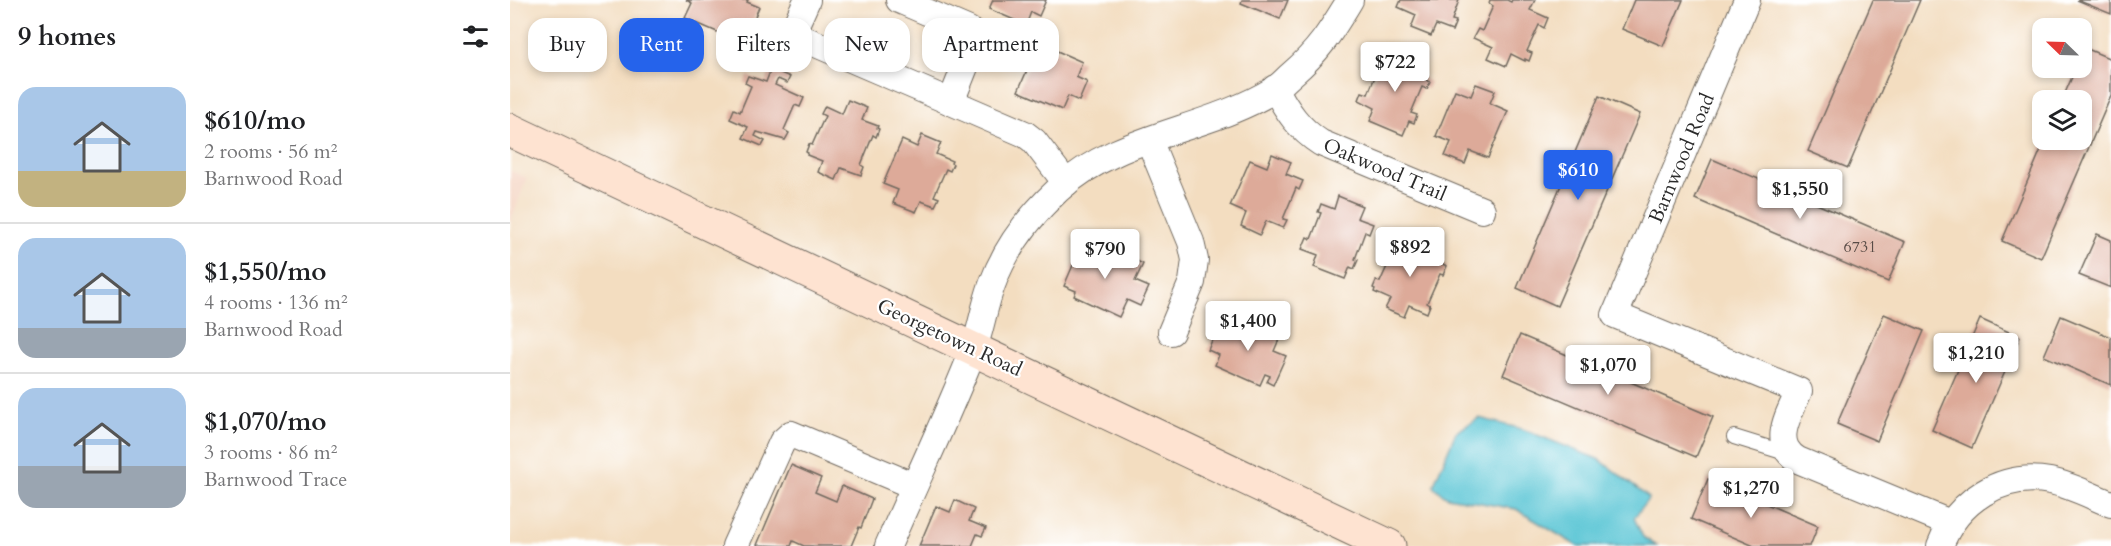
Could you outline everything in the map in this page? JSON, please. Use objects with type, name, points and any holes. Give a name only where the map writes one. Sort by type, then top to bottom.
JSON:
[{"type":"main road","name":"Georgetown Road","points":[[511,135],[974,348],[1389,546]]},
{"type":"street","points":[[807,0],[794,29],[797,35],[1025,134],[1034,141],[1066,183]]},
{"type":"street","points":[[899,0],[969,30],[976,39],[951,102]]},
{"type":"street","points":[[888,546],[974,348],[991,287],[1002,263],[1026,224],[1066,183],[1105,158],[1248,103],[1275,88],[1322,46],[1350,0]]},
{"type":"street","name":"Barnwood Road","points":[[1748,0],[1615,315],[1799,391],[1783,430],[1784,446],[1791,455]]},
{"type":"street","name":"Oakwood Trail","points":[[1275,88],[1295,121],[1309,135],[1482,210]]},
{"type":"street","points":[[1149,140],[1191,242],[1195,260],[1192,282],[1171,332]]},
{"type":"street","points":[[735,546],[782,442],[791,434],[914,486]]},
{"type":"street","points":[[1791,455],[1945,535],[1980,494],[1999,485],[2020,480],[2041,479],[2061,483],[2111,504]]},
{"type":"lane","points":[[1734,437],[1791,455]]},
{"type":"shaded area","points":[[510,170],[527,178],[510,224]]},
{"type":"water","points":[[1479,418],[1522,429],[1600,460],[1649,498],[1634,518],[1643,537],[1657,546],[1577,546],[1516,509],[1447,497],[1433,486],[1456,432]]},
{"type":"building","points":[[686,0],[748,0],[747,2],[759,7],[754,18],[716,18],[716,31],[704,26],[704,18],[685,18],[692,3]]},
{"type":"building","points":[[993,0],[1046,0],[1039,16],[1031,12],[1029,18],[1010,18],[989,9]]},
{"type":"building","points":[[1242,0],[1288,0],[1280,19],[1241,3]]},
{"type":"building","points":[[1401,0],[1459,0],[1452,20],[1456,21],[1452,31],[1436,25],[1431,36],[1411,28],[1416,15],[1398,7]]},
{"type":"building","points":[[1490,0],[1511,2],[1512,0],[1535,0],[1530,10],[1548,18],[1544,28],[1539,25],[1527,51],[1532,53],[1529,61],[1511,54],[1506,66],[1488,58],[1493,47],[1473,38],[1478,29],[1482,31],[1493,6],[1489,3]]},
{"type":"building","points":[[1634,0],[1683,0],[1663,46],[1622,29]]},
{"type":"building","points":[[1873,0],[1920,0],[1848,168],[1808,151]]},
{"type":"building","points":[[2077,0],[2111,0],[2111,14]]},
{"type":"building","points":[[2092,51],[2111,59],[2111,96],[2092,140],[2092,90],[2066,90],[2072,78],[2092,78]]},
{"type":"building","points":[[1059,52],[1082,62],[1076,77],[1087,82],[1079,101],[1068,96],[1062,110],[1018,91],[1026,72],[1059,72]]},
{"type":"building","points":[[1400,52],[1420,60],[1414,73],[1430,82],[1427,89],[1422,87],[1411,113],[1417,115],[1414,123],[1409,121],[1403,135],[1370,121],[1375,108],[1359,100],[1362,92],[1368,94],[1378,69],[1373,66],[1377,57],[1394,65]]},
{"type":"building","points":[[770,72],[778,72],[790,77],[787,83],[778,79],[775,85],[804,98],[800,107],[795,105],[784,130],[789,133],[785,140],[757,132],[755,136],[765,141],[762,146],[743,138],[748,127],[730,119],[734,109],[740,112],[751,86],[745,83],[748,76],[766,82]]},
{"type":"building","points":[[1476,84],[1495,91],[1490,103],[1508,111],[1488,158],[1470,151],[1465,164],[1445,156],[1451,142],[1436,136],[1455,90],[1471,96]]},
{"type":"building","points":[[1599,96],[1640,114],[1557,306],[1517,288]]},
{"type":"building","points":[[848,100],[867,108],[862,120],[878,126],[879,129],[876,137],[873,135],[861,165],[864,167],[861,175],[841,168],[836,180],[818,172],[822,161],[807,155],[806,152],[809,144],[812,145],[825,116],[821,114],[825,106],[842,114]]},
{"type":"building","points":[[922,135],[941,143],[936,154],[952,161],[953,164],[950,171],[946,169],[934,196],[939,198],[935,206],[921,201],[916,212],[893,203],[898,190],[883,184],[902,140],[917,147]]},
{"type":"building","points":[[2041,150],[2088,150],[2041,258],[2002,241]]},
{"type":"building","points":[[1272,154],[1291,162],[1286,174],[1303,181],[1299,190],[1296,188],[1283,219],[1287,220],[1283,228],[1266,221],[1260,235],[1241,226],[1246,213],[1230,206],[1250,160],[1267,167]]},
{"type":"building","points":[[1712,159],[1905,242],[1888,282],[1695,199]]},
{"type":"building","points":[[1338,196],[1362,206],[1357,218],[1373,224],[1369,234],[1365,232],[1355,259],[1358,260],[1354,269],[1350,267],[1345,279],[1314,267],[1318,255],[1302,249],[1307,237],[1311,239],[1321,213],[1318,212],[1321,204],[1334,209]]},
{"type":"building","points":[[2097,234],[2111,240],[2111,288],[2079,275]]},
{"type":"building","points":[[1416,238],[1435,247],[1429,258],[1447,266],[1443,275],[1440,274],[1427,303],[1430,305],[1427,313],[1409,305],[1404,317],[1385,309],[1390,299],[1374,292],[1373,288],[1376,281],[1380,282],[1393,253],[1388,251],[1391,243],[1410,251]]},
{"type":"building","points":[[1080,242],[1093,248],[1095,243],[1105,247],[1102,251],[1131,264],[1133,259],[1143,264],[1135,281],[1149,287],[1140,306],[1127,300],[1119,317],[1074,296],[1076,291],[1064,286],[1077,256],[1074,255]]},
{"type":"building","points":[[1884,314],[1924,331],[1877,441],[1837,424]]},
{"type":"building","points":[[2061,316],[2111,337],[2111,385],[2044,356]]},
{"type":"building","points":[[1237,318],[1280,337],[1274,351],[1286,356],[1273,385],[1267,382],[1270,376],[1265,374],[1260,385],[1215,365],[1219,355],[1208,350],[1217,328],[1230,333]]},
{"type":"building","points":[[1980,319],[2020,337],[1972,448],[1932,430]]},
{"type":"building","points":[[1520,335],[1713,417],[1696,457],[1503,375]]},
{"type":"building","points":[[791,465],[821,478],[815,492],[836,501],[842,486],[872,499],[851,546],[804,546],[793,541],[791,546],[757,545]]},
{"type":"building","points":[[1708,479],[1818,526],[1810,546],[1754,546],[1691,519]]},
{"type":"building","points":[[955,500],[974,509],[969,521],[986,528],[982,536],[977,534],[972,546],[919,546],[936,506],[950,512]]}]
